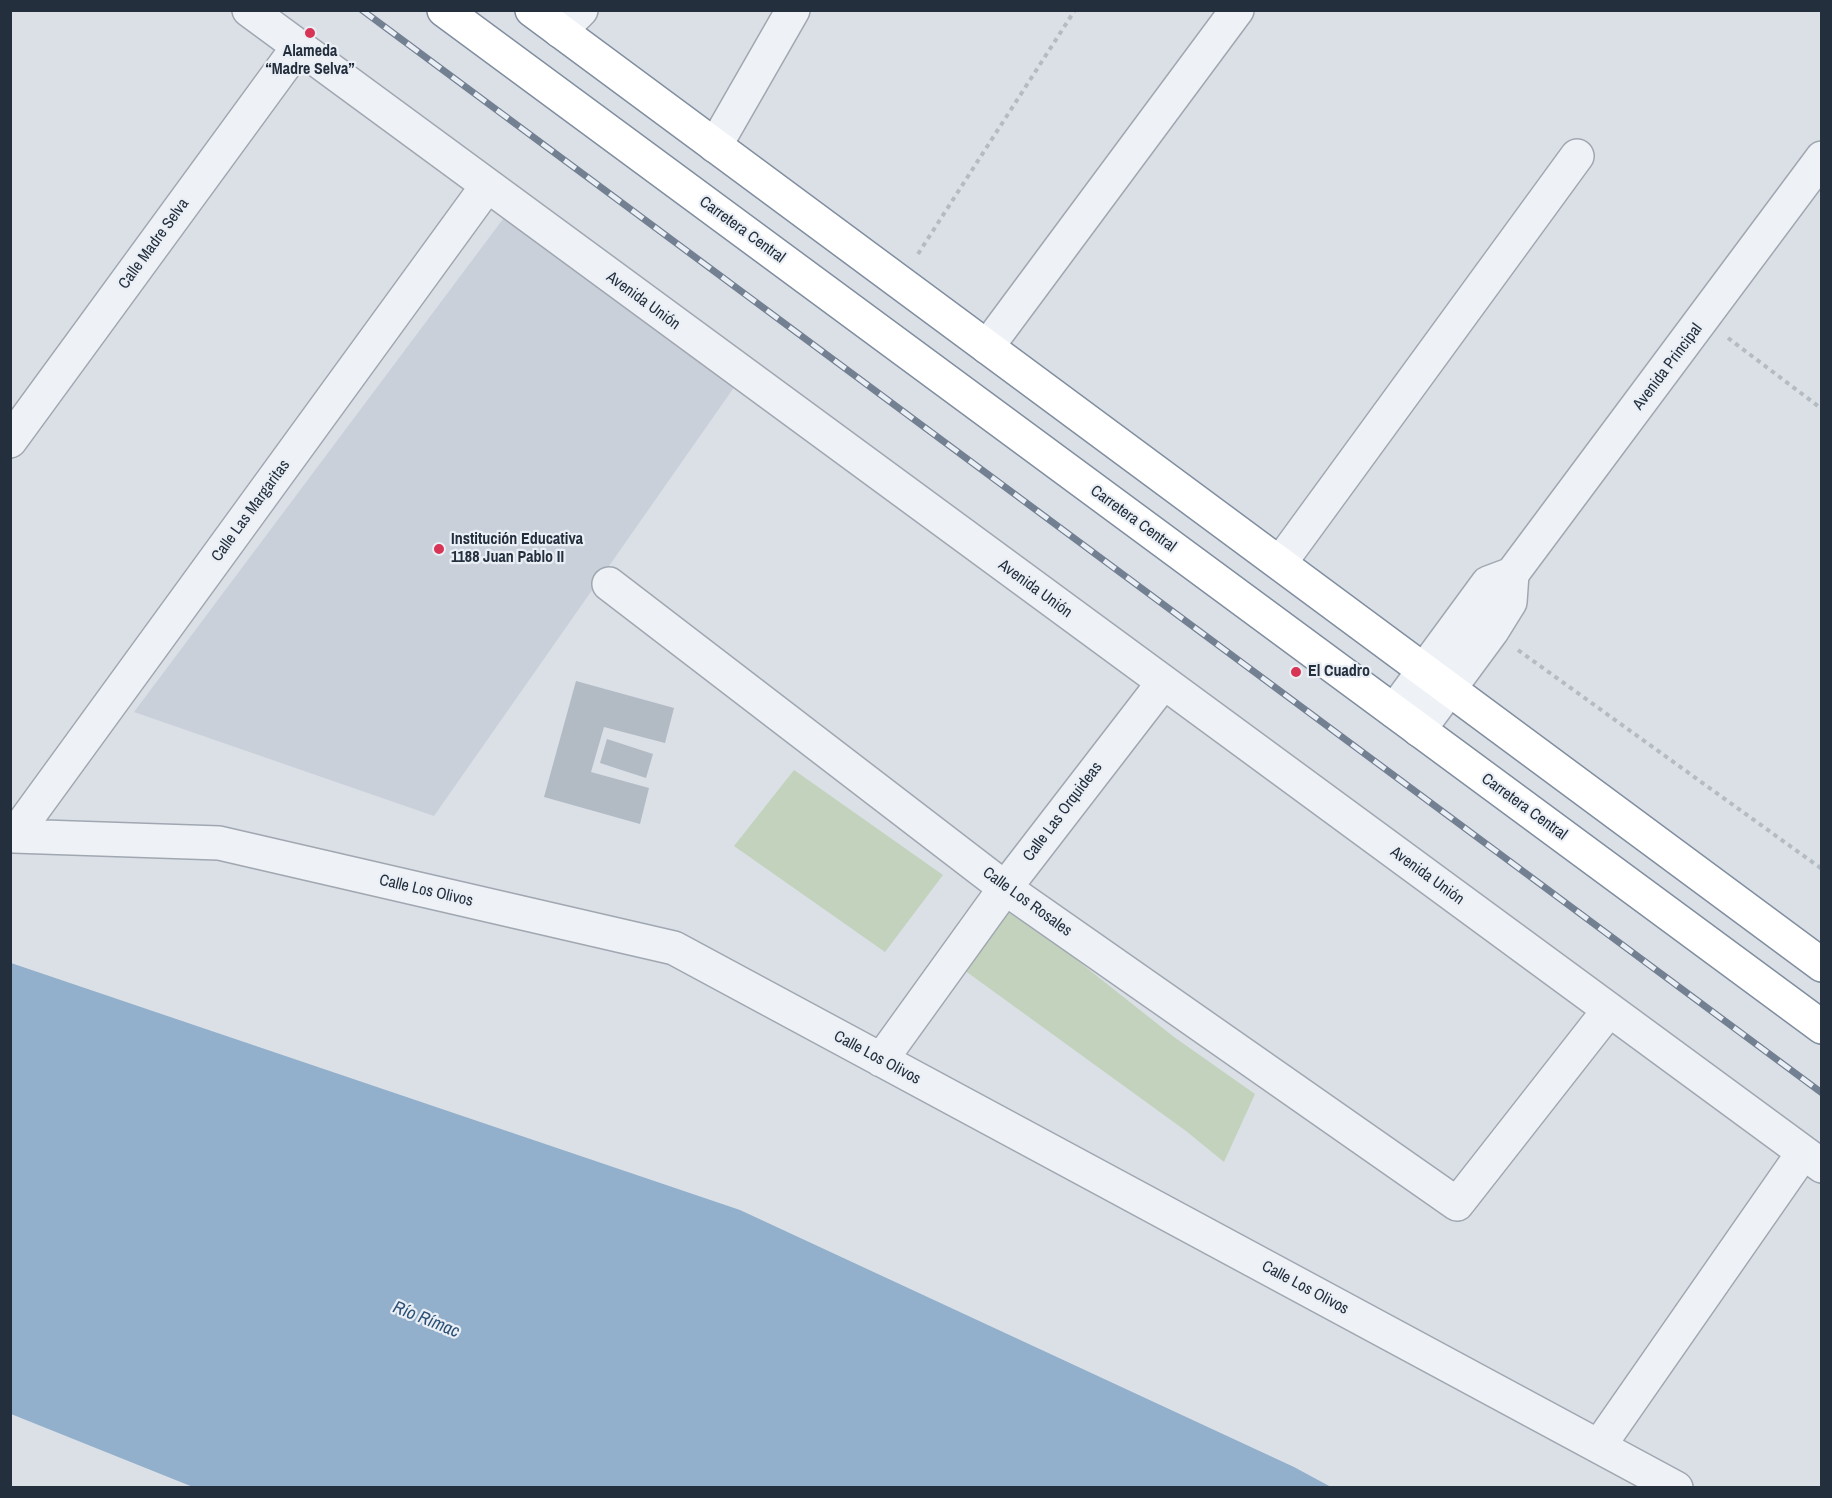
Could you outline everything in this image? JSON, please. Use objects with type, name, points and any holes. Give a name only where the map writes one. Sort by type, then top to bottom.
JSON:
[{"type":"highway","name":"Carretera Central","points":[[444,10],[1821,1027]]},
{"type":"highway","points":[[532,10],[571,21],[716,146],[1821,965]]},
{"type":"street","name":"Avenida Unión","points":[[249,10],[1812,1159]]},
{"type":"street","points":[[716,146],[794,10]]},
{"type":"street","points":[[987,347],[1237,10]]},
{"type":"street","name":"Calle Madre Selva","points":[[10,441],[298,47]]},
{"type":"street","points":[[1280,563],[1577,156]]},
{"type":"street","name":"Avenida Principal","points":[[1406,720],[1435,680],[1488,583],[1512,574],[1703,320],[1821,158]]},
{"type":"street","name":"Calle Las Margaritas","points":[[13,835],[487,186]]},
{"type":"street","name":"Avenida Principal","points":[[1435,680],[1491,631],[1510,602],[1512,574]]},
{"type":"street","name":"Calle Los Rosales","points":[[609,584],[1005,888],[1457,1204],[1609,1010]]},
{"type":"street","name":"Calle Las Orquideas","points":[[881,1060],[1005,888],[1163,683]]},
{"type":"street","name":"Calle Los Olivos","points":[[13,835],[219,843],[674,948],[1676,1488]]},
{"type":"street","points":[[1599,1446],[1812,1159]]},
{"type":"path","points":[[902,284],[913,261],[1075,10]]},
{"type":"path","points":[[1703,320],[1821,409]]},
{"type":"path","points":[[1491,631],[1821,869]]},
{"type":"shaded area","name":"Institución Educativa 1188 Juan Pablo II","points":[[506,215],[735,386],[434,816],[134,712]]},
{"type":"green space","points":[[794,770],[943,875],[885,952],[734,846]]},
{"type":"green space","points":[[1008,912],[1073,957],[1174,1037],[1255,1094],[1224,1162],[1186,1131],[964,970]]},
{"type":"water","name":"Río Rímac","points":[[11,963],[740,1210],[1294,1467],[1331,1487],[193,1487],[11,1414]]},
{"type":"building","points":[[576,681],[674,708],[665,743],[604,727],[591,772],[649,788],[640,824],[544,797]]},
{"type":"building","points":[[607,739],[653,754],[646,778],[600,763]]},
{"type":"railway","points":[[362,10],[1822,1093]]},
{"type":"place","name":"Alameda “Madre Selva”","points":[[310,33]]},
{"type":"place","name":"Institución Educativa 1188 Juan Pablo II","points":[[439,549]]},
{"type":"place","name":"El Cuadro","points":[[1296,672]]}]
